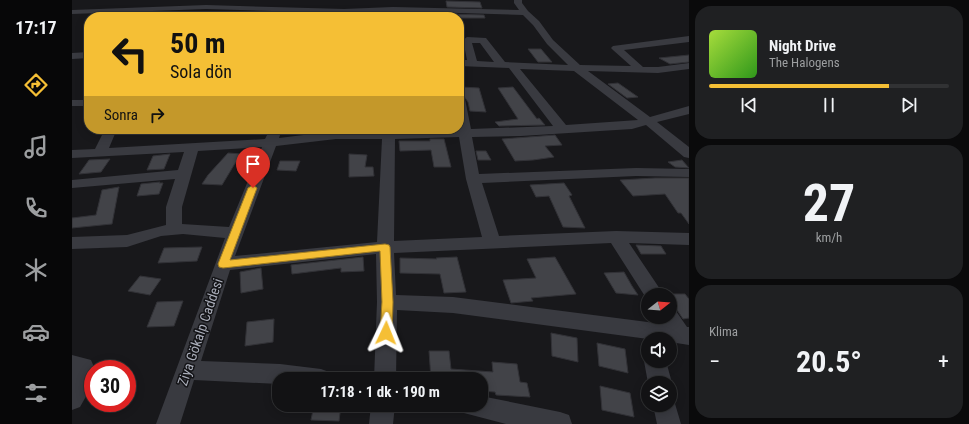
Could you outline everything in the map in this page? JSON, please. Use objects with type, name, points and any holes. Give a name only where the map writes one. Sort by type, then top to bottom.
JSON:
[{"type":"street","points":[[190,12],[204,0]]},
{"type":"street","points":[[509,0],[518,0],[518,3],[525,13],[536,23],[553,46],[577,68],[648,121],[689,154]]},
{"type":"street","points":[[72,12],[194,7],[344,10],[392,9],[401,12]]},
{"type":"street","points":[[464,13],[525,13]]},
{"type":"street","points":[[640,69],[616,48],[689,39]]},
{"type":"street","points":[[473,64],[467,40],[483,40],[507,65],[562,129]]},
{"type":"street","points":[[74,57],[84,56]]},
{"type":"street","points":[[464,63],[640,69],[671,69],[689,66]]},
{"type":"street","points":[[671,69],[689,77]]},
{"type":"street","points":[[72,103],[84,103]]},
{"type":"street","points":[[466,132],[632,125],[689,110]]},
{"type":"street","points":[[464,123],[473,179],[492,242]]},
{"type":"street","points":[[100,152],[109,134]]},
{"type":"street","points":[[72,154],[192,148],[273,136],[359,134]]},
{"type":"street","points":[[382,134],[387,302],[385,372]]},
{"type":"street","name":"Ziya Gökalp Caddesi","points":[[168,424],[188,370],[223,264],[273,136]]},
{"type":"street","points":[[174,230],[174,207],[192,148]]},
{"type":"street","points":[[473,179],[628,173],[689,173]]},
{"type":"street","points":[[72,184],[185,174]]},
{"type":"street","points":[[72,243],[127,241],[160,231],[183,228],[235,233]]},
{"type":"street","points":[[223,264],[385,247],[616,237],[689,239]]},
{"type":"street","points":[[616,237],[649,288]]},
{"type":"street","points":[[387,302],[453,305],[641,333]]},
{"type":"street","points":[[675,324],[685,335]]},
{"type":"street","points":[[72,364],[83,367],[77,391],[72,399]]},
{"type":"street","points":[[188,370],[272,374]]},
{"type":"street","points":[[488,408],[560,424]]},
{"type":"street","points":[[381,424],[382,412]]},
{"type":"street","points":[[666,412],[669,424]]},
{"type":"building","points":[[446,1],[480,2],[482,8],[447,7]]},
{"type":"building","points":[[464,14],[484,15],[485,18],[464,18]]},
{"type":"building","points":[[528,49],[541,49],[552,62],[538,62]]},
{"type":"building","points":[[689,55],[689,62],[670,64],[659,58]]},
{"type":"building","points":[[618,83],[638,97],[627,98],[608,84]]},
{"type":"building","points":[[464,87],[479,88],[486,112],[470,111],[468,102],[464,96]]},
{"type":"building","points":[[513,87],[537,119],[539,118],[545,125],[499,126],[495,122],[518,119],[498,88]]},
{"type":"building","points":[[555,135],[562,145],[545,146],[554,157],[533,160],[515,161],[502,139]]},
{"type":"building","points":[[430,139],[444,139],[451,167],[434,167],[431,150],[400,151],[399,141],[430,141]]},
{"type":"building","points":[[476,151],[486,151],[491,160],[478,160]]},
{"type":"building","points":[[228,153],[242,154],[222,185],[202,184],[208,175]]},
{"type":"building","points":[[170,154],[164,169],[147,170],[153,156]]},
{"type":"building","points":[[349,154],[367,155],[365,167],[373,167],[374,176],[349,177]]},
{"type":"building","points":[[110,159],[101,172],[79,174],[89,160]]},
{"type":"building","points":[[682,160],[689,168],[675,167],[668,162]]},
{"type":"building","points":[[280,161],[300,161],[296,171],[277,170]]},
{"type":"building","points":[[689,178],[689,224],[681,213],[678,213],[665,194],[633,196],[620,180]]},
{"type":"building","points":[[160,182],[159,183],[163,183],[159,194],[137,196],[141,184]]},
{"type":"building","points":[[564,183],[572,195],[569,196],[585,228],[563,227],[549,196],[536,197],[530,185]]},
{"type":"building","points":[[119,187],[112,224],[72,228],[72,218],[96,215],[102,190]]},
{"type":"building","points":[[636,245],[661,246],[666,254],[641,254]]},
{"type":"building","points":[[202,247],[197,261],[158,263],[164,248]]},
{"type":"building","points":[[363,257],[364,271],[341,272],[341,268],[292,274],[291,265]]},
{"type":"building","points":[[457,257],[466,292],[444,293],[440,274],[400,273],[400,258],[437,259],[436,258]]},
{"type":"building","points":[[555,257],[576,294],[531,298],[533,301],[511,303],[503,280],[536,278],[527,259]]},
{"type":"building","points":[[261,268],[263,289],[241,293],[240,272]]},
{"type":"building","points":[[624,272],[638,295],[616,293],[604,273]]},
{"type":"building","points":[[140,276],[161,279],[150,295],[128,291]]},
{"type":"building","points":[[677,294],[685,294],[689,299],[689,318],[683,319],[677,310]]},
{"type":"building","points":[[183,301],[174,326],[147,327],[157,302]]},
{"type":"building","points":[[274,319],[273,342],[245,346],[247,322]]},
{"type":"building","points":[[551,333],[577,338],[578,362],[552,356]]},
{"type":"building","points":[[597,343],[625,349],[628,373],[599,366]]},
{"type":"building","points":[[429,351],[449,351],[451,369],[493,372],[492,362],[517,364],[520,382],[527,383],[530,397],[496,395],[495,392],[488,392],[488,372],[430,372]]},
{"type":"building","points":[[600,386],[630,393],[634,417],[602,410]]},
{"type":"building","points":[[313,412],[340,412],[339,421],[311,420]]},
{"type":"route","points":[[253,188],[223,264],[385,247],[387,302],[386,333]]}]
